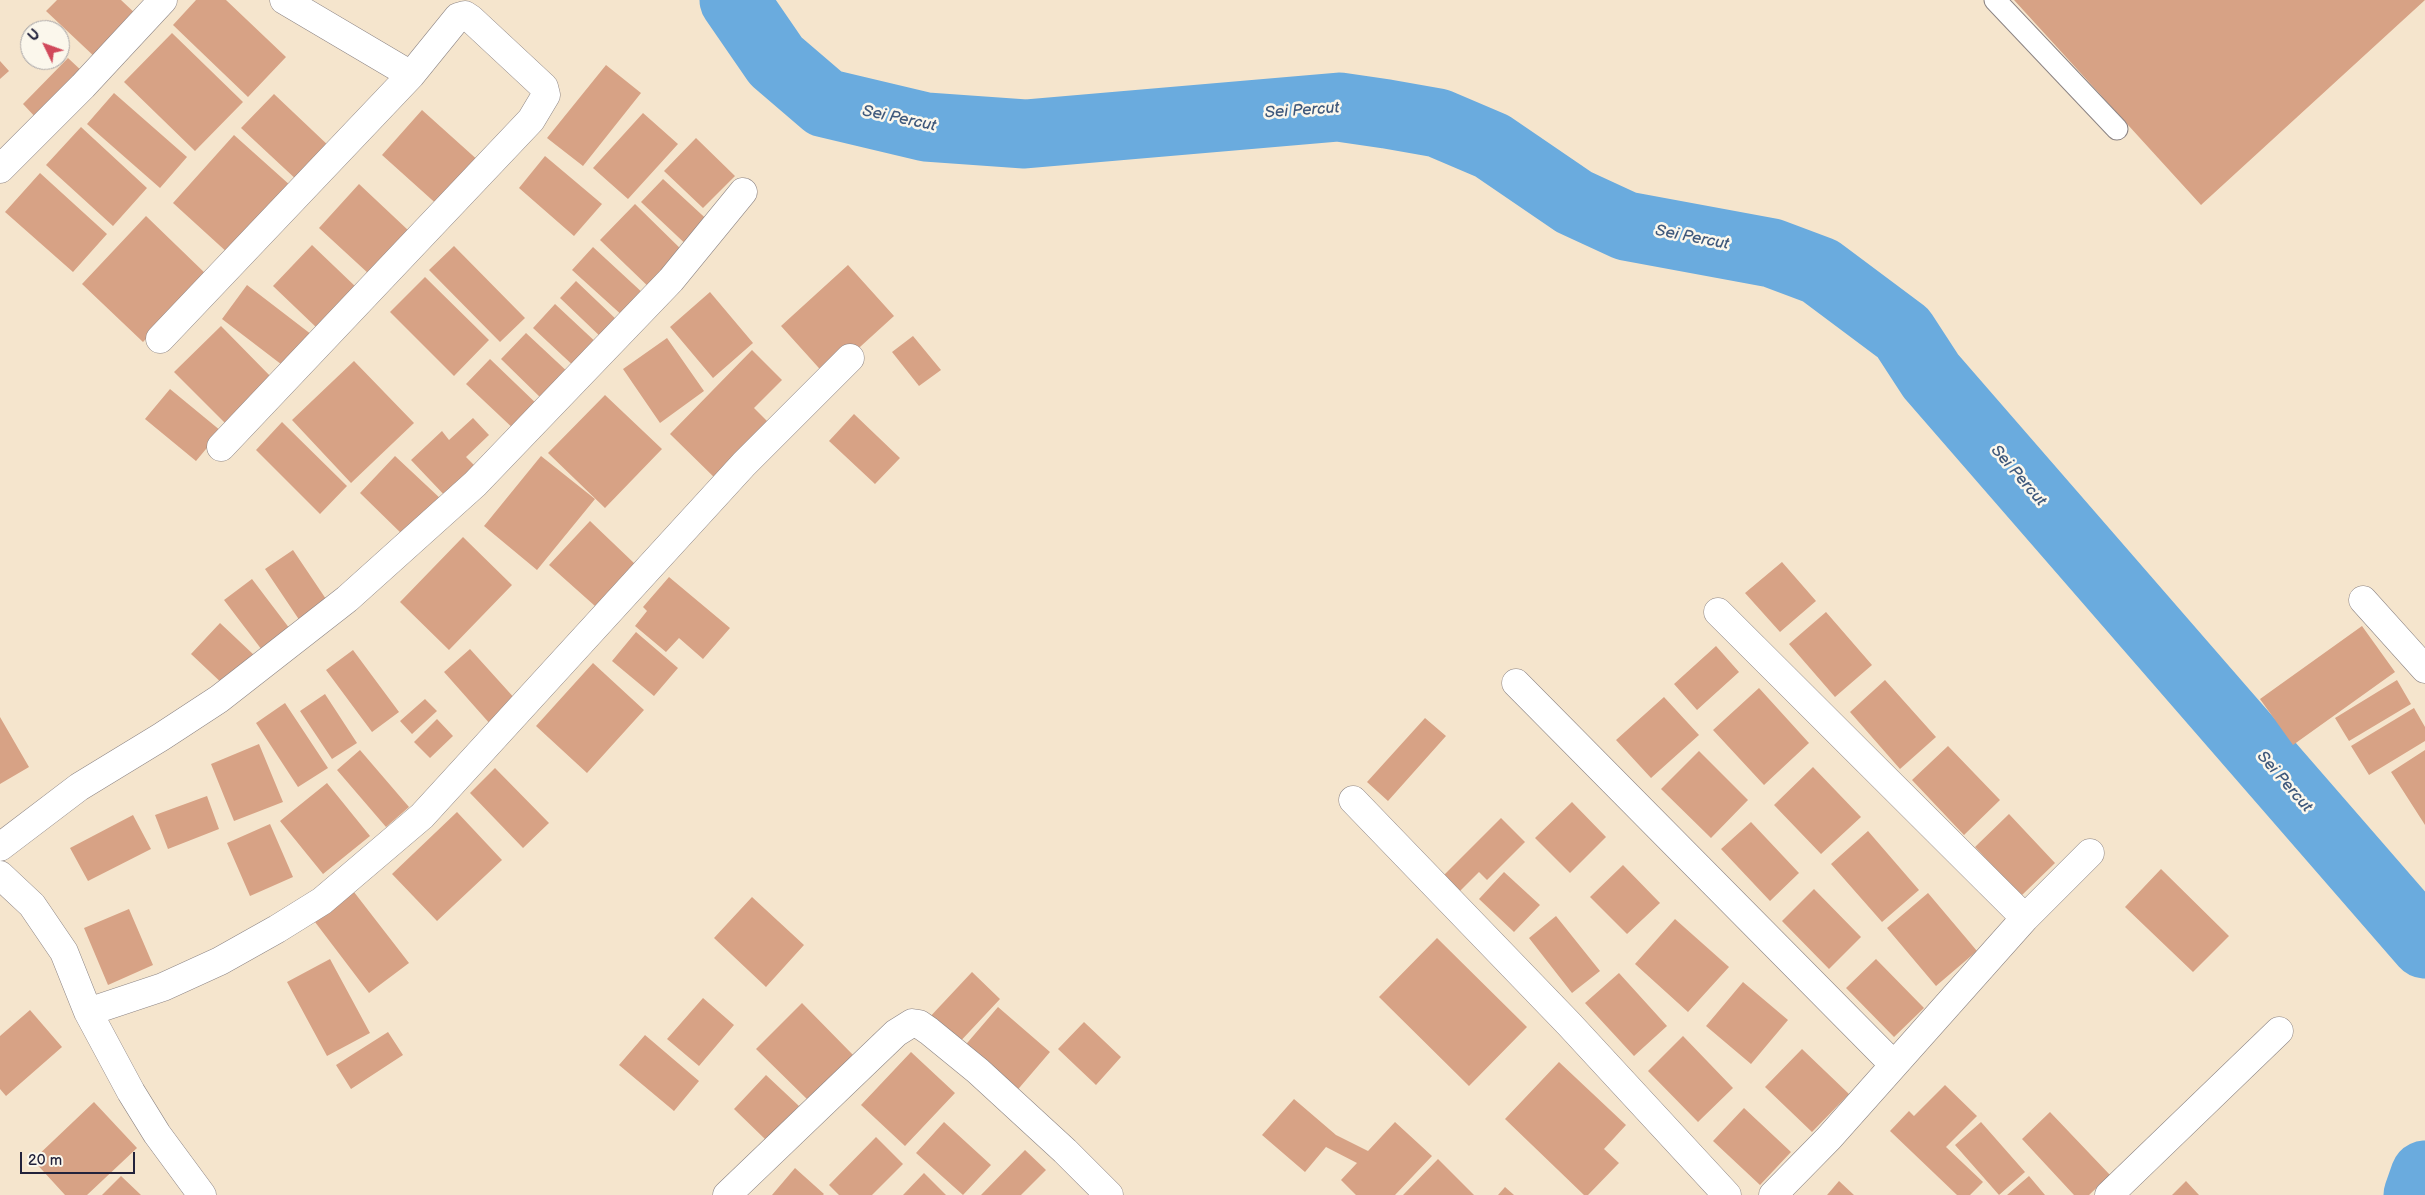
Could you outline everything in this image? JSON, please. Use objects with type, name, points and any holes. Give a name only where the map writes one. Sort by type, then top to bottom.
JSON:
[{"type":"street","points":[[0,169],[83,86],[163,0]]},
{"type":"street","points":[[284,0],[410,75]]},
{"type":"street","points":[[160,339],[410,75],[458,17],[466,15],[544,87],[546,95],[531,120],[221,447]]},
{"type":"street","points":[[0,847],[79,787],[219,699],[347,599],[481,477],[671,280],[743,192]]},
{"type":"street","points":[[88,1012],[163,987],[220,961],[277,928],[322,901],[422,816],[744,464],[850,358]]},
{"type":"street","points":[[2364,600],[2425,669]]},
{"type":"street","points":[[1718,612],[2025,918]]},
{"type":"street","points":[[1516,683],[1893,1064]]},
{"type":"street","points":[[1353,800],[1569,1024],[1727,1195]]},
{"type":"street","points":[[1773,1195],[1829,1138],[2025,918],[2090,853]]},
{"type":"street","points":[[0,875],[32,905],[64,952],[88,1012],[132,1092],[162,1140],[202,1195]]},
{"type":"street","points":[[727,1195],[896,1033],[912,1023],[919,1024],[929,1031],[978,1072],[1065,1151],[1109,1195]]},
{"type":"street","points":[[2109,1195],[2279,1031]]},
{"type":"lane","points":[[1995,0],[2117,129]]},
{"type":"building","points":[[57,0],[121,0],[138,16],[97,59],[70,34],[70,20],[56,20],[46,11]]},
{"type":"building","points":[[196,0],[226,0],[286,57],[248,97],[173,25]]},
{"type":"building","points":[[2014,0],[2425,0],[2201,205]]},
{"type":"building","points":[[172,33],[243,102],[195,151],[124,82]]},
{"type":"building","points":[[70,60],[85,74],[39,121],[23,104],[56,70],[70,70]]},
{"type":"building","points":[[0,61],[9,71],[0,79]]},
{"type":"building","points":[[606,65],[641,93],[583,166],[547,138]]},
{"type":"building","points":[[114,93],[187,157],[160,188],[87,124]]},
{"type":"building","points":[[274,94],[331,148],[299,182],[241,128]]},
{"type":"building","points":[[422,110],[481,163],[441,208],[382,155]]},
{"type":"building","points":[[643,113],[678,144],[628,199],[593,168]]},
{"type":"building","points":[[81,127],[147,188],[113,226],[46,165]]},
{"type":"building","points":[[234,135],[291,186],[229,254],[173,203]]},
{"type":"building","points":[[696,138],[735,176],[703,208],[664,171]]},
{"type":"building","points":[[545,156],[602,204],[574,236],[519,188]]},
{"type":"building","points":[[40,173],[107,234],[73,272],[5,212]]},
{"type":"building","points":[[663,179],[714,226],[692,250],[641,202]]},
{"type":"building","points":[[359,184],[409,231],[369,274],[319,228]]},
{"type":"building","points":[[635,204],[688,256],[654,292],[600,240]]},
{"type":"building","points":[[146,216],[207,275],[143,342],[82,284]]},
{"type":"building","points":[[312,245],[357,288],[318,329],[273,286]]},
{"type":"building","points":[[454,246],[525,318],[500,342],[429,270]]},
{"type":"building","points":[[593,247],[645,295],[624,317],[572,270]]},
{"type":"building","points":[[848,265],[894,316],[827,377],[781,326]]},
{"type":"building","points":[[425,277],[489,340],[454,376],[390,312]]},
{"type":"building","points":[[576,281],[619,322],[603,339],[560,298]]},
{"type":"building","points":[[247,285],[316,338],[290,371],[222,319]]},
{"type":"building","points":[[710,292],[753,343],[713,378],[670,327]]},
{"type":"building","points":[[555,304],[600,346],[578,370],[533,328]]},
{"type":"building","points":[[221,326],[275,381],[229,427],[174,372]]},
{"type":"building","points":[[526,333],[571,375],[545,402],[501,359]]},
{"type":"building","points":[[913,336],[941,370],[919,386],[892,352]]},
{"type":"building","points":[[667,338],[704,391],[660,423],[623,369]]},
{"type":"building","points":[[752,350],[782,380],[754,408],[775,429],[721,484],[670,434]]},
{"type":"building","points":[[490,359],[541,408],[517,432],[466,384]]},
{"type":"building","points":[[354,361],[414,423],[351,483],[292,420]]},
{"type":"building","points":[[170,389],[221,431],[196,461],[145,419]]},
{"type":"building","points":[[605,395],[662,449],[605,508],[548,453]]},
{"type":"building","points":[[854,414],[900,458],[875,484],[829,441]]},
{"type":"building","points":[[473,418],[489,435],[466,457],[480,471],[449,500],[411,460],[442,431],[449,440]]},
{"type":"building","points":[[282,422],[347,486],[320,514],[256,450]]},
{"type":"building","points":[[395,456],[442,500],[406,538],[360,493]]},
{"type":"building","points":[[541,456],[595,499],[537,570],[484,526]]},
{"type":"building","points":[[590,521],[635,564],[595,606],[549,565]]},
{"type":"building","points":[[463,537],[512,585],[449,650],[400,602]]},
{"type":"building","points":[[293,550],[330,605],[302,624],[265,569]]},
{"type":"building","points":[[1782,562],[1816,601],[1780,632],[1745,593]]},
{"type":"building","points":[[669,577],[730,628],[703,659],[679,638],[666,652],[635,626],[647,611],[643,607]]},
{"type":"building","points":[[252,579],[293,633],[265,654],[224,600]]},
{"type":"building","points":[[1826,612],[1872,665],[1835,697],[1789,644]]},
{"type":"building","points":[[220,623],[255,656],[226,687],[191,654]]},
{"type":"building","points":[[2362,626],[2395,672],[2293,745],[2260,699]]},
{"type":"building","points":[[636,632],[678,668],[654,696],[612,661]]},
{"type":"building","points":[[1716,646],[1739,672],[1697,710],[1674,684]]},
{"type":"building","points":[[470,649],[517,701],[491,725],[444,672]]},
{"type":"building","points":[[353,650],[399,712],[372,732],[326,670]]},
{"type":"building","points":[[593,663],[644,710],[587,773],[536,726]]},
{"type":"building","points":[[1885,680],[1936,737],[1900,769],[1850,712]]},
{"type":"building","points":[[2397,680],[2411,704],[2349,741],[2335,718]]},
{"type":"building","points":[[1759,688],[1809,743],[1764,785],[1713,730]]},
{"type":"building","points":[[325,694],[357,743],[332,759],[300,711]]},
{"type":"building","points":[[1664,697],[1699,735],[1651,778],[1616,740]]},
{"type":"building","points":[[425,699],[437,711],[412,734],[400,721]]},
{"type":"building","points":[[285,703],[328,768],[298,787],[256,723]]},
{"type":"building","points":[[2414,708],[2425,727],[2425,741],[2369,775],[2351,746]]},
{"type":"building","points":[[0,717],[29,767],[0,784]]},
{"type":"building","points":[[1425,718],[1446,736],[1388,801],[1367,782]]},
{"type":"building","points":[[437,719],[453,736],[430,758],[414,742]]},
{"type":"building","points":[[259,744],[283,802],[234,821],[211,764]]},
{"type":"building","points":[[1948,746],[2000,800],[1964,835],[1912,780]]},
{"type":"building","points":[[360,750],[409,807],[386,827],[337,770]]},
{"type":"building","points":[[2425,750],[2425,825],[2391,772]]},
{"type":"building","points":[[1699,751],[1748,800],[1711,838],[1661,789]]},
{"type":"building","points":[[1813,767],[1861,817],[1821,854],[1774,805]]},
{"type":"building","points":[[495,768],[549,823],[523,848],[470,793]]},
{"type":"building","points":[[327,783],[370,836],[323,874],[280,821]]},
{"type":"building","points":[[207,796],[219,829],[168,849],[155,815]]},
{"type":"building","points":[[1572,802],[1606,837],[1570,873],[1535,838]]},
{"type":"building","points":[[457,812],[502,860],[437,921],[392,874]]},
{"type":"building","points":[[2009,814],[2055,863],[2021,896],[1975,847]]},
{"type":"building","points":[[133,815],[151,849],[88,881],[70,848]]},
{"type":"building","points":[[1501,818],[1525,842],[1487,880],[1479,872],[1458,893],[1441,878]]},
{"type":"building","points":[[1751,822],[1799,873],[1770,901],[1721,849]]},
{"type":"building","points":[[270,824],[293,877],[250,896],[227,843]]},
{"type":"building","points":[[1868,831],[1919,890],[1882,922],[1831,864]]},
{"type":"building","points":[[1623,865],[1660,903],[1627,934],[1590,897]]},
{"type":"building","points":[[2161,869],[2229,936],[2193,972],[2125,907]]},
{"type":"building","points":[[1504,872],[1540,905],[1514,932],[1479,899]]},
{"type":"building","points":[[1814,889],[1861,937],[1829,969],[1782,921]]},
{"type":"building","points":[[354,892],[409,963],[369,993],[315,922]]},
{"type":"building","points":[[1928,893],[1977,951],[1936,986],[1887,928]]},
{"type":"building","points":[[752,897],[804,945],[766,987],[714,938]]},
{"type":"building","points":[[129,909],[153,965],[108,985],[84,928]]},
{"type":"building","points":[[1556,916],[1600,971],[1572,993],[1529,938]]},
{"type":"building","points":[[1675,919],[1729,967],[1688,1012],[1635,964]]},
{"type":"building","points":[[1437,938],[1527,1027],[1469,1086],[1379,997]]},
{"type":"building","points":[[330,959],[370,1033],[327,1056],[287,982]]},
{"type":"building","points":[[1876,959],[1924,1008],[1894,1037],[1846,988]]},
{"type":"building","points":[[972,972],[1000,999],[956,1046],[927,1020]]},
{"type":"building","points":[[1619,973],[1667,1026],[1634,1056],[1585,1003]]},
{"type":"building","points":[[1743,982],[1788,1020],[1751,1064],[1706,1026]]},
{"type":"building","points":[[703,998],[734,1025],[699,1066],[667,1039]]},
{"type":"building","points":[[802,1003],[856,1058],[812,1104],[756,1049]]},
{"type":"building","points":[[998,1007],[1050,1052],[1014,1094],[962,1049]]},
{"type":"building","points":[[30,1010],[62,1047],[6,1096],[0,1089],[0,1036]]},
{"type":"building","points":[[1084,1022],[1121,1057],[1096,1085],[1058,1049]]},
{"type":"building","points":[[388,1032],[403,1055],[351,1089],[336,1065]]},
{"type":"building","points":[[645,1035],[699,1081],[674,1111],[619,1065]]},
{"type":"building","points":[[1683,1036],[1733,1088],[1698,1122],[1648,1071]]},
{"type":"building","points":[[1802,1049],[1849,1094],[1812,1132],[1765,1087]]},
{"type":"building","points":[[911,1052],[955,1093],[905,1146],[861,1105]]},
{"type":"building","points":[[1559,1062],[1626,1125],[1604,1149],[1619,1163],[1588,1195],[1584,1195],[1505,1119]]},
{"type":"building","points":[[766,1075],[799,1106],[766,1140],[734,1109]]},
{"type":"building","points":[[1945,1085],[1977,1116],[1946,1147],[1983,1182],[1970,1195],[1957,1195],[1890,1131],[1909,1111],[1914,1116]]},
{"type":"building","points":[[1294,1099],[1336,1135],[1368,1151],[1395,1122],[1432,1156],[1395,1195],[1356,1195],[1341,1180],[1357,1163],[1326,1147],[1305,1172],[1262,1135]]},
{"type":"building","points":[[94,1102],[137,1148],[87,1195],[65,1195],[33,1160]]},
{"type":"building","points":[[1744,1108],[1791,1152],[1760,1185],[1713,1141]]},
{"type":"building","points":[[2050,1112],[2110,1175],[2089,1195],[2074,1195],[2022,1139]]},
{"type":"building","points":[[944,1122],[991,1165],[963,1195],[916,1153]]},
{"type":"building","points":[[1981,1122],[2025,1172],[1999,1195],[1955,1145]]},
{"type":"building","points":[[876,1137],[903,1164],[872,1195],[839,1195],[829,1185]]},
{"type":"building","points":[[1025,1150],[1046,1170],[1021,1195],[981,1195]]},
{"type":"building","points":[[1438,1159],[1474,1195],[1403,1195]]},
{"type":"building","points":[[795,1168],[824,1194],[772,1195]]},
{"type":"building","points":[[924,1173],[946,1195],[903,1195]]},
{"type":"building","points":[[121,1176],[141,1195],[102,1195]]},
{"type":"building","points":[[2029,1176],[2045,1195],[2007,1195]]},
{"type":"building","points":[[1839,1181],[1854,1195],[1827,1195]]},
{"type":"building","points":[[2186,1181],[2199,1195],[2172,1195]]},
{"type":"building","points":[[1505,1187],[1514,1195],[1498,1195]]},
{"type":"waterway","name":"Sei Percut","points":[[734,0],[776,61],[825,103],[926,127],[1025,134],[1339,107],[1387,114],[1438,123],[1492,146],[1574,202],[1626,226],[1772,253],[1820,271],[1903,333],[1931,376],[2425,944]]},
{"type":"waterway","name":"Sei Percut","points":[[2418,1195],[2425,1175]]}]
